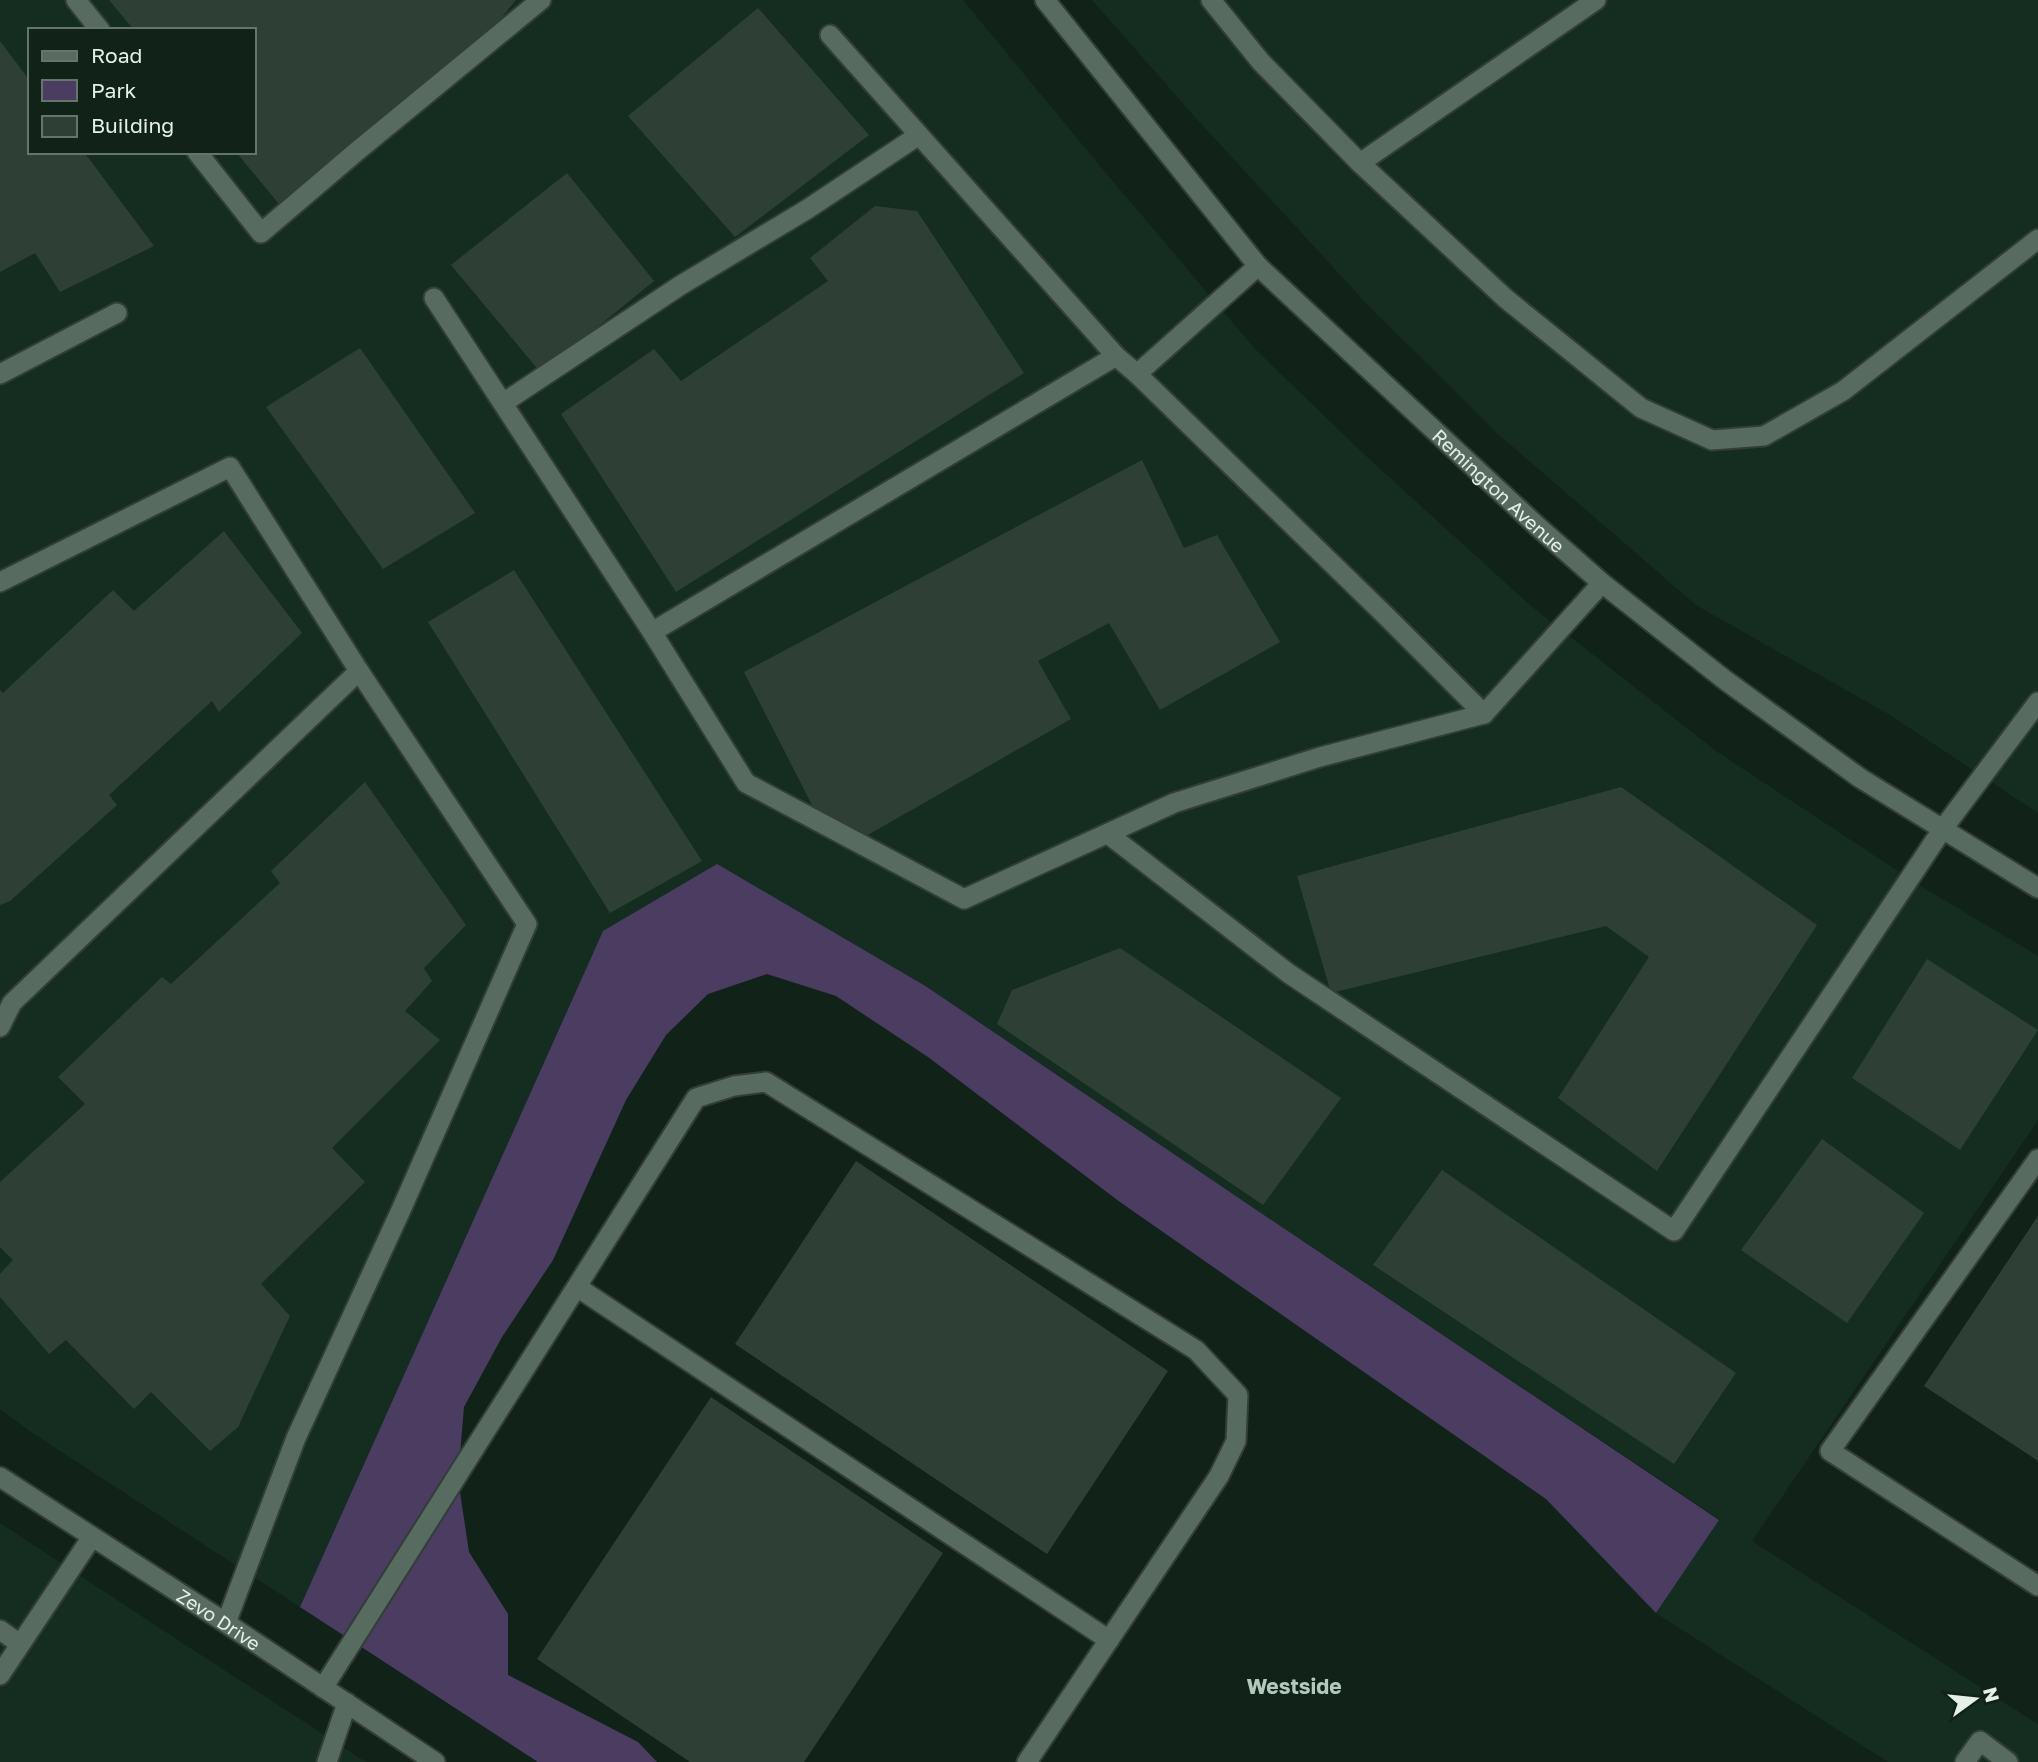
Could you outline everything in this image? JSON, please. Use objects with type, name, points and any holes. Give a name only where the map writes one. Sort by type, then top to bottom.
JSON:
[{"type":"street","points":[[76,0],[98,28]]},
{"type":"street","points":[[199,154],[261,233],[541,0]]},
{"type":"street","name":"Remington Avenue","points":[[1045,0],[1258,266],[1536,525],[1602,583],[1726,680],[1860,778],[2038,888]]},
{"type":"street","points":[[1210,0],[1261,62],[1360,163],[1505,298],[1641,408],[1712,440],[1764,436],[1843,391],[2038,239]]},
{"type":"street","points":[[1360,163],[1596,0]]},
{"type":"street","points":[[830,35],[1116,356],[1484,714]]},
{"type":"street","points":[[502,404],[681,285],[806,211],[919,135]]},
{"type":"street","points":[[1136,374],[1258,266]]},
{"type":"street","points":[[434,298],[652,632],[746,783],[964,899],[1174,803],[1320,757],[1484,714],[1602,583]]},
{"type":"street","points":[[0,374],[117,313]]},
{"type":"street","points":[[652,632],[1116,356]]},
{"type":"street","points":[[0,582],[230,467],[359,671],[527,924],[401,1210],[296,1438],[226,1623]]},
{"type":"street","points":[[0,1027],[12,1003],[359,671]]},
{"type":"street","points":[[1108,834],[1288,973],[1674,1231],[1942,830],[2038,702]]},
{"type":"street","points":[[323,1688],[695,1098],[734,1086],[766,1082],[1195,1350],[1238,1395],[1236,1441],[1219,1476],[1027,1762]]},
{"type":"street","points":[[2038,1159],[1830,1451],[2038,1586]]},
{"type":"street","points":[[577,1287],[1109,1640]]},
{"type":"street","name":"Zevo Drive","points":[[0,1477],[435,1762]]},
{"type":"street","points":[[0,1675],[92,1536]]},
{"type":"street","points":[[0,1630],[20,1644]]},
{"type":"street","points":[[327,1762],[347,1703]]},
{"type":"street","points":[[1965,1762],[1980,1741],[2008,1762]]},
{"type":"shaded area","points":[[0,0],[963,0],[1255,349],[1367,457],[1531,606],[1716,751],[1922,887],[2038,956],[2038,1120],[1752,1541],[2038,1724],[2038,1762],[1888,1762],[1656,1613],[1719,1519],[927,987],[603,931],[300,1607],[31,1432],[0,1409]]},
{"type":"shaded area","points":[[1092,0],[2038,0],[2038,813],[1890,715],[1696,605],[1498,434],[1365,302]]},
{"type":"shaded area","points":[[0,1523],[164,1631],[366,1762],[0,1762]]},
{"type":"green space","points":[[717,864],[927,987],[1719,1520],[1656,1613],[1546,1499],[1120,1202],[928,1057],[836,996],[767,974],[708,994],[666,1035],[626,1100],[553,1260],[502,1337],[464,1407],[458,1479],[469,1552],[508,1614],[508,1675],[638,1742],[657,1762],[538,1762],[300,1607],[603,931]]},
{"type":"building","points":[[109,0],[516,0],[476,49],[279,204],[238,154],[256,154],[256,28],[132,28]]},
{"type":"building","points":[[758,8],[869,135],[735,237],[628,116]]},
{"type":"building","points":[[0,41],[28,78],[28,154],[85,154],[154,246],[60,292],[35,253],[0,272]]},
{"type":"building","points":[[567,173],[654,281],[541,373],[451,265]]},
{"type":"building","points":[[875,206],[917,211],[1024,373],[676,592],[561,414],[654,349],[681,381],[828,281],[810,258]]},
{"type":"building","points":[[360,348],[475,513],[383,569],[266,407]]},
{"type":"building","points":[[1142,460],[1184,548],[1217,535],[1280,642],[1160,710],[1109,623],[1038,661],[1071,719],[859,840],[814,809],[744,672]]},
{"type":"building","points":[[224,531],[302,633],[219,712],[212,701],[109,795],[117,805],[10,901],[0,905],[0,690],[3,693],[113,590],[134,611]]},
{"type":"building","points":[[514,570],[702,861],[610,913],[428,622]]},
{"type":"building","points":[[365,782],[466,925],[424,968],[432,981],[405,1011],[440,1040],[332,1148],[365,1182],[261,1284],[290,1316],[238,1427],[210,1451],[151,1392],[134,1409],[66,1340],[49,1354],[0,1297],[0,1274],[13,1260],[0,1247],[0,1182],[85,1104],[58,1077],[162,977],[171,984],[280,883],[271,871]]},
{"type":"building","points":[[1621,787],[1817,925],[1657,1171],[1558,1098],[1649,957],[1606,926],[1331,993],[1297,876]]},
{"type":"building","points":[[1120,948],[1341,1098],[1263,1205],[997,1024],[1012,990]]},
{"type":"building","points":[[1927,959],[2038,1030],[1960,1150],[1852,1078]]},
{"type":"building","points":[[1822,1139],[1924,1213],[1847,1323],[1741,1250]]},
{"type":"building","points":[[856,1161],[1168,1371],[1047,1554],[735,1344]]},
{"type":"building","points":[[1442,1170],[1736,1373],[1674,1464],[1373,1265]]},
{"type":"building","points":[[2038,1216],[2038,1461],[1924,1386]]},
{"type":"building","points":[[711,1397],[943,1553],[804,1762],[690,1762],[537,1659]]},
{"type":"district","name":"Westside","points":[[1294,1686]]}]
